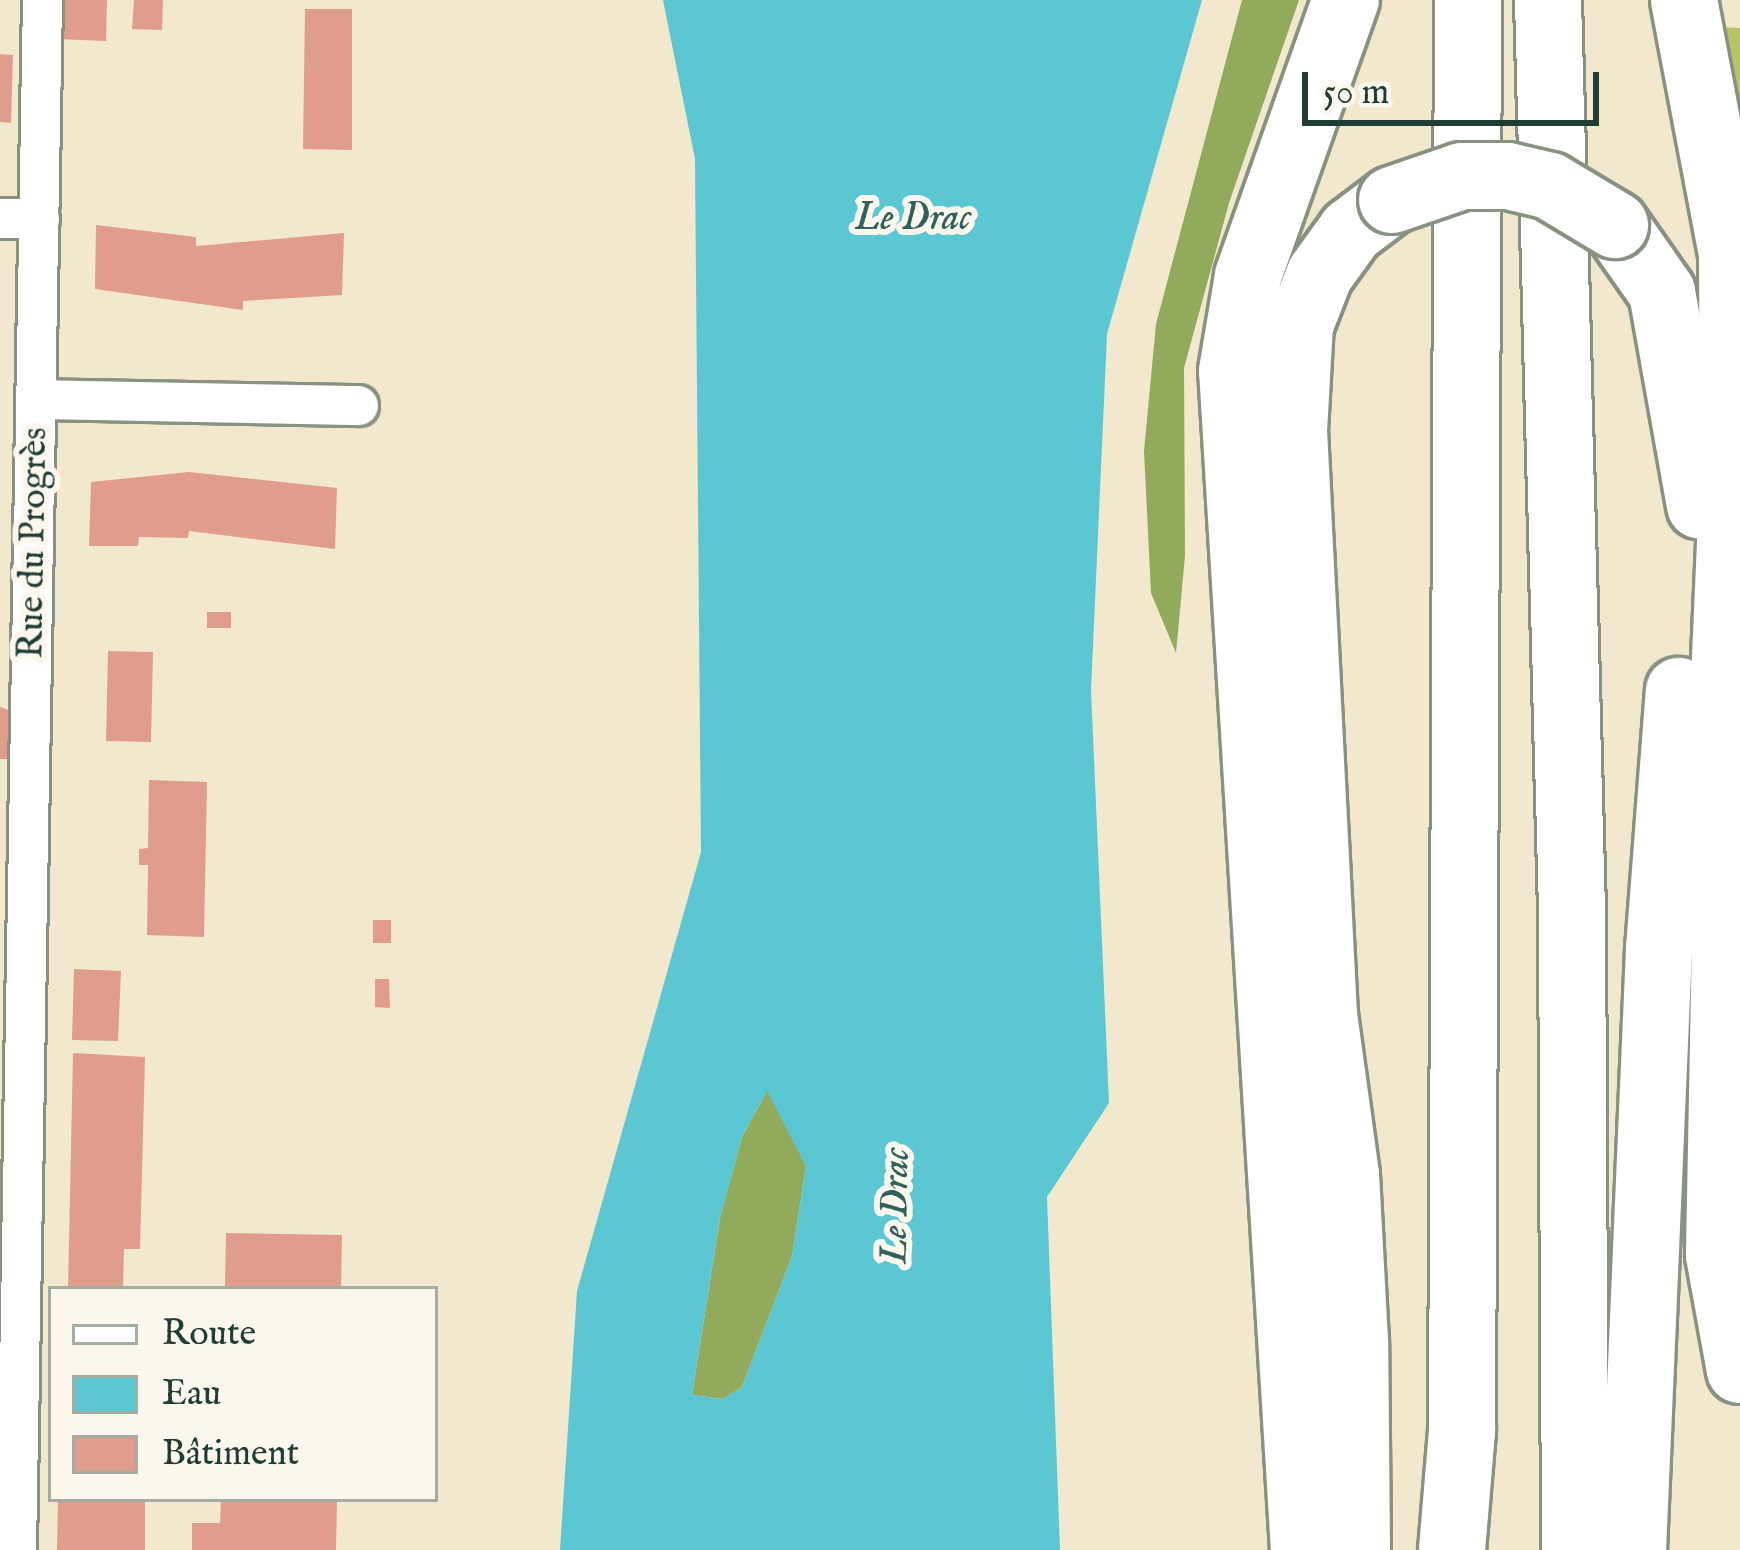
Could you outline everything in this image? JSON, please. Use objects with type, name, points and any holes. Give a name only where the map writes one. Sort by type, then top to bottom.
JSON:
[{"type":"highway","points":[[1280,1066],[1265,966],[1232,371],[1248,275],[1346,0]]},
{"type":"highway","points":[[1449,1538],[1462,1431],[1468,0]]},
{"type":"highway","points":[[1548,0],[1572,910],[1575,1550]]},
{"type":"highway","points":[[1684,0],[1732,253],[1733,474],[1720,664],[1717,842],[1726,939],[1719,1255],[1740,1370]]},
{"type":"highway","points":[[1304,1550],[1280,1066],[1300,325],[1340,245],[1392,200],[1462,176],[1508,176],[1550,186],[1615,225],[1662,292],[1695,470],[1720,664]]},
{"type":"highway","points":[[1634,1550],[1659,949],[1695,470]]},
{"type":"highway","points":[[1296,512],[1324,1015],[1346,1174],[1358,1550]]},
{"type":"street","name":"Rue du Progrès","points":[[16,1550],[9,1459],[42,0]]},
{"type":"street","points":[[0,218],[40,219]]},
{"type":"street","name":"Rue du Progrès","points":[[36,399],[358,405]]},
{"type":"green space","points":[[1242,0],[1299,0],[1229,203],[1184,368],[1185,556],[1176,653],[1151,593],[1144,451],[1156,324]]},
{"type":"green space","points":[[1718,27],[1740,28],[1740,154]]},
{"type":"green space","points":[[768,1089],[806,1166],[792,1256],[742,1387],[723,1399],[692,1395],[720,1218],[742,1137]]},
{"type":"water","name":"Le Drac","points":[[663,0],[1202,0],[1107,334],[1091,690],[1109,1103],[1047,1197],[1060,1550],[560,1550],[577,1291],[701,852],[695,159]],"holes":[[[767,1091],[806,1166],[792,1256],[742,1387],[723,1399],[692,1395],[720,1218],[742,1137]]]},
{"type":"building","points":[[56,0],[107,0],[106,41],[56,39]]},
{"type":"building","points":[[134,0],[163,0],[162,30],[132,29]]},
{"type":"building","points":[[305,9],[352,9],[352,150],[303,149]]},
{"type":"building","points":[[0,54],[13,55],[11,123],[0,122]]},
{"type":"building","points":[[96,225],[196,237],[196,246],[344,233],[342,295],[243,301],[243,310],[95,289]]},
{"type":"building","points":[[189,472],[337,488],[335,549],[189,531],[188,538],[139,537],[138,546],[89,546],[91,482]]},
{"type":"building","points":[[207,612],[231,612],[231,628],[207,628]]},
{"type":"building","points":[[108,651],[153,652],[151,742],[106,741]]},
{"type":"building","points":[[0,707],[11,711],[10,759],[0,759]]},
{"type":"building","points":[[149,780],[207,782],[204,937],[147,935],[148,865],[139,865],[139,849],[148,848]]},
{"type":"building","points":[[373,920],[391,920],[391,943],[373,943]]},
{"type":"building","points":[[74,969],[121,971],[118,1041],[72,1040]]},
{"type":"building","points":[[375,979],[389,979],[390,1008],[375,1007]]},
{"type":"building","points":[[73,1053],[145,1057],[140,1249],[124,1249],[123,1286],[68,1286]]},
{"type":"building","points":[[226,1233],[342,1235],[341,1286],[225,1286]]},
{"type":"building","points":[[58,1502],[145,1502],[145,1550],[57,1550]]},
{"type":"building","points":[[221,1502],[337,1502],[336,1550],[192,1550],[192,1523],[220,1523]]}]
